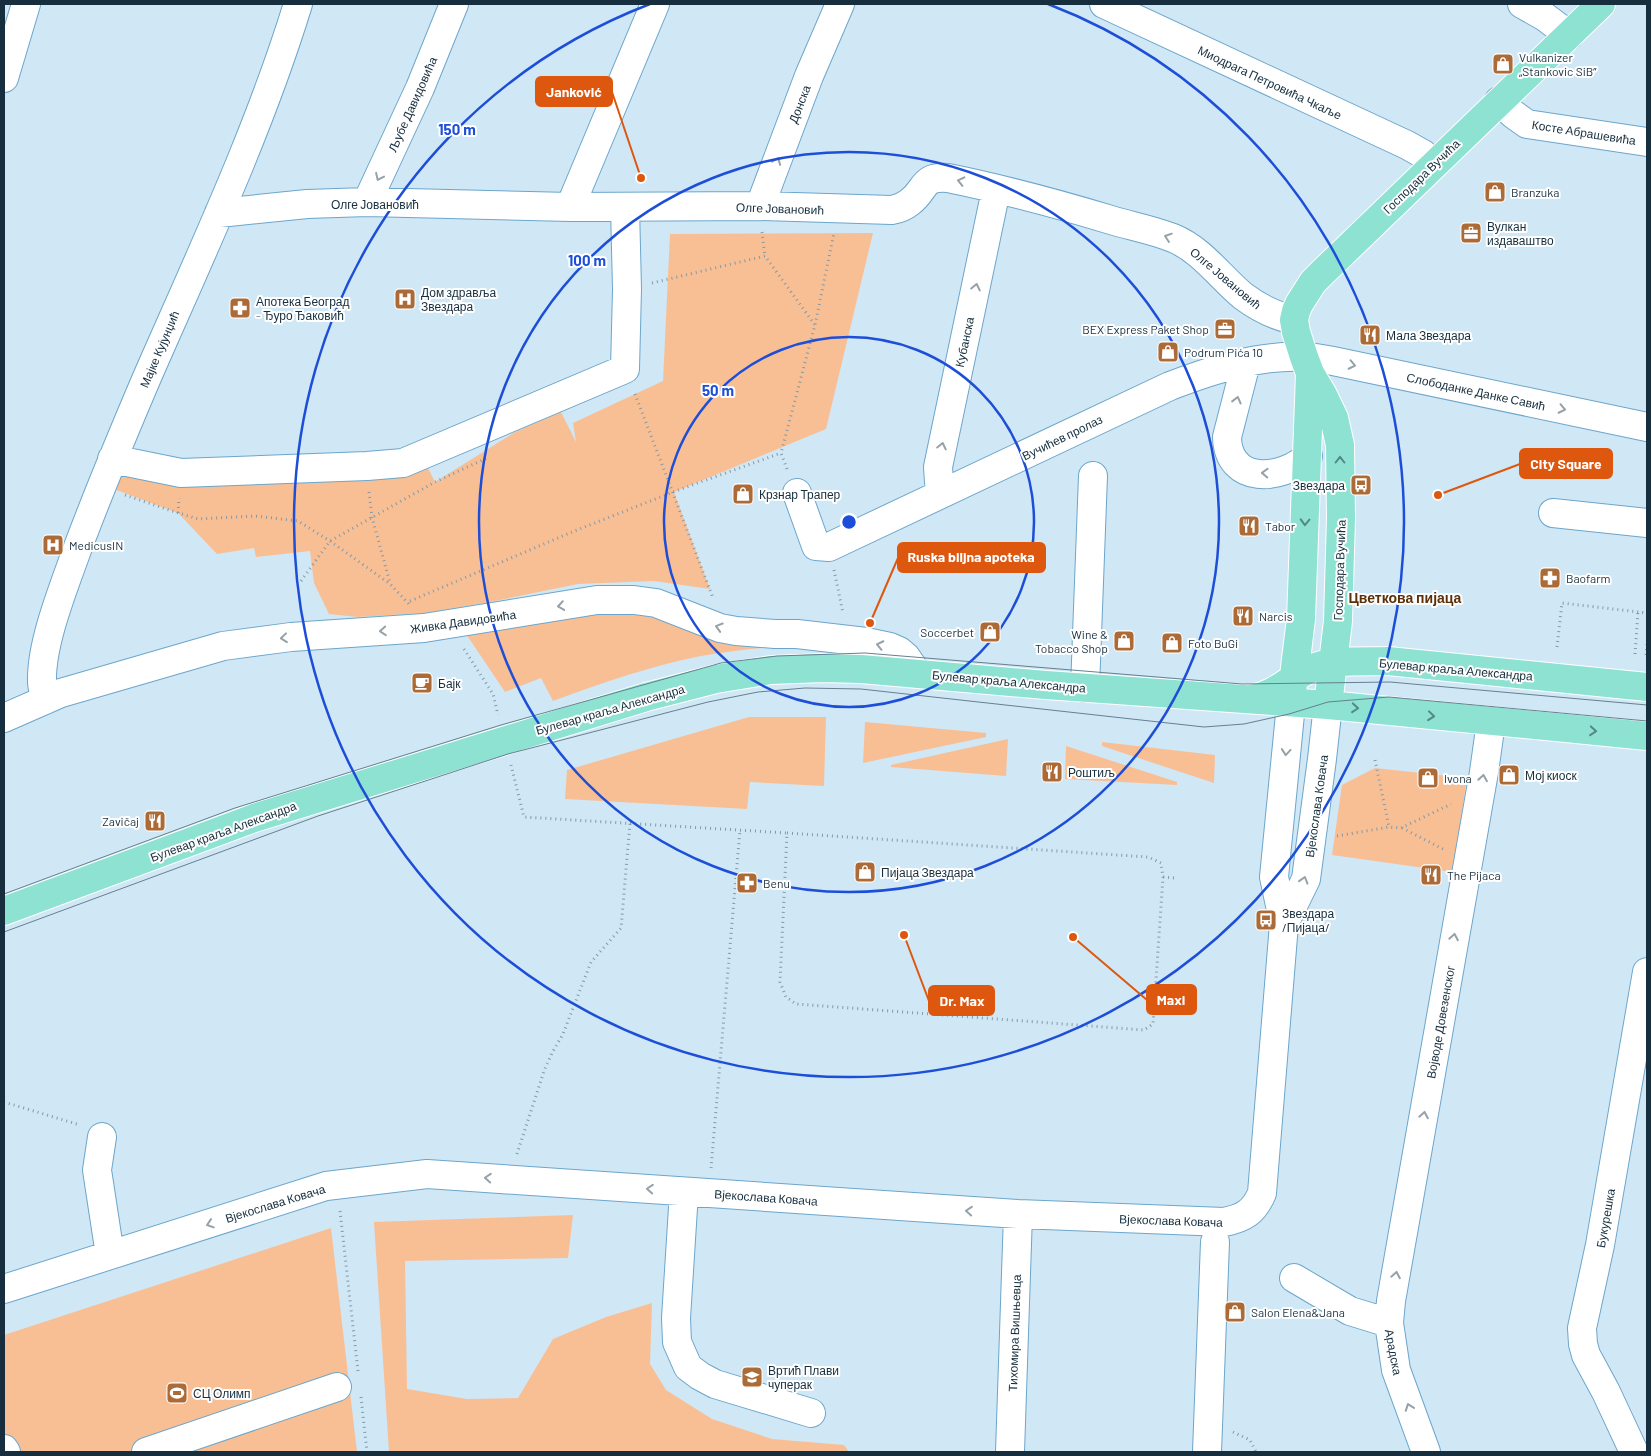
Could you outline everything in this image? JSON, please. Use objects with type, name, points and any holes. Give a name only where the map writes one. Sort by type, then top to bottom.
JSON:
[{"type":"main road","name":"Господара Вучића","points":[[1330,684],[1338,612],[1341,518],[1340,445],[1334,418],[1307,365],[1296,332],[1294,320],[1296,311],[1313,282],[1433,164],[1601,4]]},
{"type":"main road","name":"Господара Вучића","points":[[1292,692],[1301,619],[1308,456],[1307,365]]},
{"type":"main road","name":"Булевар краља Александра","points":[[4,911],[254,818],[672,690],[735,675],[777,670],[861,669],[1242,700],[1330,684],[1388,661],[1647,687]]},
{"type":"main road","name":"Булевар краља Александра","points":[[1292,692],[1316,667],[1330,684],[1491,722],[1647,736]]},
{"type":"street","points":[[6,63],[26,4]]},
{"type":"street","name":"Мајке Кујунџић","points":[[45,700],[42,681],[44,661],[48,641],[68,575],[112,459],[258,116],[298,4]]},
{"type":"street","name":"Љубе Давидовића","points":[[367,202],[420,88],[454,4]]},
{"type":"street","points":[[570,206],[655,4]]},
{"type":"street","name":"Донска","points":[[760,206],[840,4]]},
{"type":"street","name":"Миодрага Петровића Чкаље","points":[[1104,4],[1407,145],[1422,154],[1433,164]]},
{"type":"street","points":[[1522,4],[1544,17],[1568,35]]},
{"type":"street","name":"Косте Абрашевића","points":[[1499,102],[1527,124],[1647,142]]},
{"type":"street","name":"Олге Јовановић","points":[[218,213],[307,204],[367,202],[625,207],[760,206],[892,210],[910,203],[928,181],[940,178],[957,180],[1087,213],[1174,238],[1192,248],[1244,296],[1265,310],[1294,320]]},
{"type":"street","name":"Кубанска","points":[[943,493],[939,482],[938,467],[996,190]]},
{"type":"street","points":[[112,459],[181,473],[403,463],[625,368],[627,289],[625,207]]},
{"type":"street","name":"Вучићев пролаз","points":[[829,546],[1150,394],[1197,376],[1273,358],[1307,365]]},
{"type":"street","name":"Слободанке Данке Савић","points":[[1307,365],[1333,361],[1647,426]]},
{"type":"street","points":[[1246,363],[1228,437],[1228,446],[1232,459],[1245,470],[1254,473],[1270,474],[1291,468],[1301,463],[1308,456]]},
{"type":"street","points":[[1085,688],[1093,476]]},
{"type":"street","points":[[797,493],[816,546],[829,546]]},
{"type":"street","points":[[1552,514],[1647,523]]},
{"type":"street","name":"Живка Давидовића","points":[[4,718],[45,700],[147,667],[223,646],[291,637],[436,627],[597,600],[621,600],[656,604],[720,628],[748,632],[797,634],[866,642],[890,647],[906,657],[917,673]]},
{"type":"street","name":"Вјекослава Ковача","points":[[1284,924],[1306,880],[1330,684]]},
{"type":"street","name":"Вјекослава Ковача","points":[[4,1289],[326,1186],[427,1174],[1018,1214],[1224,1222],[1240,1219],[1258,1205],[1262,1193],[1284,924],[1274,877],[1292,692]]},
{"type":"street","name":"Војводе Довезенског","points":[[1389,1323],[1391,1301],[1481,789],[1491,722]]},
{"type":"street","name":"Букурешка","points":[[1634,1452],[1606,1392],[1586,1355],[1582,1328],[1600,1246],[1647,972]]},
{"type":"street","points":[[102,1138],[97,1170],[110,1255]]},
{"type":"street","points":[[696,1192],[676,1318],[677,1342],[688,1367],[715,1384],[811,1413]]},
{"type":"street","name":"Тихомира Вишњевца","points":[[1010,1452],[1018,1214]]},
{"type":"street","points":[[1207,1452],[1215,1242]]},
{"type":"street","name":"Арадска","points":[[1294,1278],[1350,1310],[1389,1323],[1396,1370],[1426,1452]]},
{"type":"street","points":[[146,1452],[352,1383]]},
{"type":"path","points":[[408,602],[572,532],[781,453],[815,325],[838,209]]},
{"type":"path","points":[[627,289],[765,256],[815,325]]},
{"type":"path","points":[[625,368],[710,589],[720,628]]},
{"type":"path","points":[[301,582],[330,541],[435,482],[496,454]]},
{"type":"path","points":[[101,486],[198,519],[255,516],[298,521],[330,541],[390,584],[436,627],[493,694]]},
{"type":"path","points":[[372,517],[390,584]]},
{"type":"path","points":[[829,546],[850,640]]},
{"type":"path","points":[[1557,646],[1562,604],[1647,612]]},
{"type":"path","points":[[1635,654],[1638,611]]},
{"type":"path","points":[[1646,655],[1647,644]]},
{"type":"path","points":[[1375,760],[1389,827]]},
{"type":"path","points":[[511,768],[524,817],[787,833],[1148,857],[1160,863],[1162,877],[1153,1024],[1144,1030],[796,1004],[786,997],[780,982],[787,833]]},
{"type":"path","points":[[1401,828],[1481,789]]},
{"type":"path","points":[[509,1180],[544,1072],[563,1034],[590,962],[621,928],[630,823]]},
{"type":"path","points":[[1328,838],[1389,827],[1401,828],[1468,861]]},
{"type":"path","points":[[696,1192],[740,830]]},
{"type":"path","points":[[1162,877],[1176,878]]},
{"type":"path","points":[[4,1102],[86,1126],[102,1138]]},
{"type":"path","points":[[340,1208],[352,1383],[367,1452]]},
{"type":"shaded area","points":[[873,233],[826,429],[674,492],[710,589],[654,581],[578,584],[425,613],[357,617],[329,614],[314,583],[310,551],[256,557],[254,548],[217,554],[178,513],[111,488],[115,472],[401,474],[428,468],[435,482],[515,432],[561,412],[576,442],[573,423],[663,381],[670,234]]},
{"type":"shaded area","points":[[599,608],[819,644],[745,650],[682,660],[626,676],[553,701],[541,678],[505,692],[464,631]]},
{"type":"shaded area","points":[[749,717],[826,717],[824,786],[750,782],[747,809],[565,799],[567,770]]},
{"type":"shaded area","points":[[865,722],[986,733],[986,737],[863,763]]},
{"type":"shaded area","points":[[1008,739],[1006,776],[891,767],[891,765]]},
{"type":"shaded area","points":[[1102,742],[1215,755],[1214,783],[1102,746]]},
{"type":"shaded area","points":[[1066,746],[1177,782],[1177,785],[1065,779]]},
{"type":"shaded area","points":[[1375,768],[1467,778],[1453,872],[1332,855],[1342,785]]},
{"type":"shaded area","points":[[573,1215],[568,1258],[405,1261],[407,1389],[467,1399],[518,1398],[553,1339],[606,1317],[652,1303],[650,1364],[666,1390],[712,1419],[772,1439],[844,1445],[849,1452],[389,1452],[374,1222]]},
{"type":"shaded area","name":"СЦ Олимп","points":[[331,1228],[357,1452],[4,1452],[4,1335]]},
{"type":"tram line","points":[[4,894],[235,808],[501,725],[721,663],[777,656],[865,653],[1242,684],[1390,682],[1647,705]]},
{"type":"tram line","points":[[4,932],[318,816],[508,754],[708,702],[758,692],[805,688],[861,689],[1204,727],[1244,724],[1289,714],[1328,702],[1389,697],[1647,721]]},
{"type":"place","name":"Vulkanizer „Stankovic SiB”","points":[[1503,64]]},
{"type":"place","name":"Janković","points":[[641,178]]},
{"type":"place","name":"Branzuka","points":[[1495,192]]},
{"type":"place","name":"Вулкан издаваштво","points":[[1471,233]]},
{"type":"place","name":"Дом здравља Звездара","points":[[405,299]]},
{"type":"place","name":"Апотека Београд - Ђуро Ђаковић","points":[[240,308]]},
{"type":"place","name":"BEX Express Paket Shop","points":[[1225,329]]},
{"type":"place","name":"Мала Звездара","points":[[1370,335]]},
{"type":"place","name":"Podrum Pića 10","points":[[1168,352]]},
{"type":"place","name":"Звездара","points":[[1361,485]]},
{"type":"place","name":"Крзнар Трапер","points":[[743,494]]},
{"type":"place","name":"City Square","points":[[1438,495]]},
{"type":"place","name":"Tabor","points":[[1249,526]]},
{"type":"place","name":"MedicusIN","points":[[53,545]]},
{"type":"place","name":"Baofarm","points":[[1550,578]]},
{"type":"place","name":"Narcis","points":[[1243,616]]},
{"type":"place","name":"Ruska biljna apoteka","points":[[870,623]]},
{"type":"place","name":"Soccerbet","points":[[990,632]]},
{"type":"place","name":"Wine & Tobacco Shop","points":[[1124,641]]},
{"type":"place","name":"Foto BuGi","points":[[1172,643]]},
{"type":"place","name":"Бајк","points":[[422,683]]},
{"type":"place","name":"Роштиљ","points":[[1052,772]]},
{"type":"place","name":"Мој киоск","points":[[1509,775]]},
{"type":"place","name":"Ivona","points":[[1428,778]]},
{"type":"place","name":"Zavičaj","points":[[155,821]]},
{"type":"place","name":"Пијаца Звездара","points":[[865,872]]},
{"type":"place","name":"The Pijaca","points":[[1431,875]]},
{"type":"place","name":"Benu","points":[[747,883]]},
{"type":"place","name":"Звездара /Пијаца/","points":[[1266,920]]},
{"type":"place","name":"Dr. Max","points":[[904,935]]},
{"type":"place","name":"Maxi","points":[[1073,937]]},
{"type":"place","name":"Salon Elena&Jana","points":[[1235,1312]]},
{"type":"place","name":"Вртић Плави чуперак","points":[[752,1377]]},
{"type":"place","name":"СЦ Олимп","points":[[177,1393]]},
{"type":"district","name":"Цветкова пијаца","points":[[1405,597]]}]
